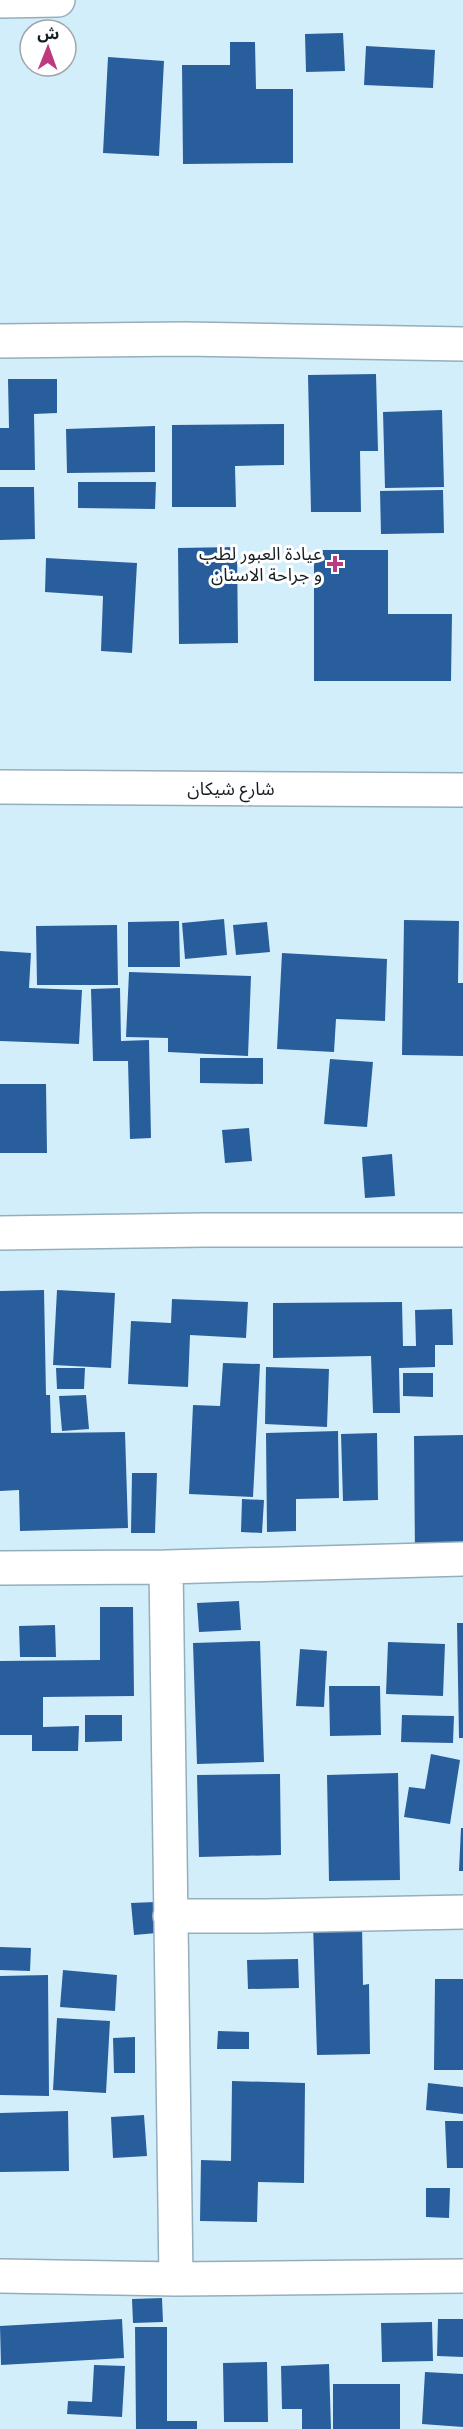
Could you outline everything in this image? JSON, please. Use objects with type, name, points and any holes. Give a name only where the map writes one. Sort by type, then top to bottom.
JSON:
[{"type":"street","points":[[0,1],[58,0]]},
{"type":"street","points":[[0,341],[184,339],[463,344]]},
{"type":"street","name":"شارع شيكان","points":[[0,787],[463,790]]},
{"type":"street","points":[[0,1233],[463,1230]]},
{"type":"street","points":[[0,1568],[166,1567],[463,1559]]},
{"type":"street","points":[[166,1567],[176,2278]]},
{"type":"street","points":[[170,1916],[463,1912]]},
{"type":"street","points":[[0,2276],[176,2278],[463,2276]]},
{"type":"building","points":[[343,33],[345,71],[306,72],[305,34]]},
{"type":"building","points":[[230,42],[255,42],[256,89],[293,89],[293,163],[183,164],[182,65],[230,65]]},
{"type":"building","points":[[366,46],[435,50],[433,88],[364,85]]},
{"type":"building","points":[[108,57],[164,61],[159,156],[103,153]]},
{"type":"building","points":[[376,374],[378,451],[360,451],[361,512],[311,512],[308,375]]},
{"type":"building","points":[[8,379],[57,379],[57,413],[34,414],[35,470],[0,470],[0,428],[9,428]]},
{"type":"building","points":[[442,410],[444,487],[385,488],[383,412]]},
{"type":"building","points":[[284,424],[284,465],[235,466],[236,507],[172,507],[172,425]]},
{"type":"building","points":[[155,426],[155,472],[67,473],[66,429]]},
{"type":"building","points":[[78,482],[156,482],[155,509],[78,508]]},
{"type":"building","points":[[0,487],[34,487],[35,539],[0,540]]},
{"type":"building","points":[[443,490],[444,533],[381,534],[380,491]]},
{"type":"building","points":[[237,547],[238,643],[179,644],[178,548]]},
{"type":"building","points":[[314,550],[388,550],[388,614],[452,614],[451,681],[314,681]]},
{"type":"building","points":[[46,558],[137,563],[132,653],[101,651],[103,596],[45,592]]},
{"type":"building","points":[[224,919],[227,955],[185,959],[182,923]]},
{"type":"building","points":[[404,920],[459,921],[458,983],[463,983],[463,1056],[402,1055]]},
{"type":"building","points":[[179,921],[180,967],[128,967],[128,922]]},
{"type":"building","points":[[267,922],[270,952],[236,955],[233,925]]},
{"type":"building","points":[[117,925],[118,985],[37,985],[36,926]]},
{"type":"building","points":[[0,951],[31,953],[29,988],[82,990],[79,1044],[0,1041]]},
{"type":"building","points":[[282,953],[387,959],[385,1021],[336,1019],[334,1052],[277,1049]]},
{"type":"building","points":[[129,972],[251,976],[248,1056],[168,1052],[168,1038],[126,1037]]},
{"type":"building","points":[[120,988],[121,1041],[149,1040],[151,1138],[130,1139],[128,1061],[93,1061],[91,989]]},
{"type":"building","points":[[200,1058],[263,1058],[263,1084],[200,1083]]},
{"type":"building","points":[[330,1059],[373,1062],[367,1127],[324,1124]]},
{"type":"building","points":[[0,1084],[46,1084],[47,1153],[0,1153]]},
{"type":"building","points":[[249,1128],[252,1161],[225,1163],[222,1130]]},
{"type":"building","points":[[392,1154],[395,1196],[365,1198],[362,1157]]},
{"type":"building","points":[[44,1290],[46,1395],[50,1395],[51,1433],[125,1432],[128,1528],[20,1531],[19,1490],[0,1491],[0,1291]]},
{"type":"building","points":[[57,1290],[115,1293],[111,1368],[53,1365]]},
{"type":"building","points":[[172,1299],[248,1302],[246,1338],[190,1335],[188,1387],[128,1384],[131,1321],[171,1323]]},
{"type":"building","points":[[402,1302],[403,1346],[416,1346],[415,1310],[452,1309],[453,1345],[435,1345],[435,1367],[399,1368],[400,1413],[373,1413],[371,1356],[273,1358],[273,1303]]},
{"type":"building","points":[[223,1363],[260,1364],[253,1497],[189,1494],[193,1405],[220,1406]]},
{"type":"building","points":[[266,1367],[329,1369],[327,1427],[265,1424]]},
{"type":"building","points":[[56,1368],[85,1368],[84,1389],[57,1389]]},
{"type":"building","points":[[403,1373],[433,1373],[433,1397],[403,1396]]},
{"type":"building","points":[[86,1395],[89,1429],[62,1431],[59,1396]]},
{"type":"building","points":[[338,1431],[339,1498],[296,1499],[296,1531],[267,1532],[266,1433]]},
{"type":"building","points":[[377,1433],[378,1500],[343,1501],[341,1434]]},
{"type":"building","points":[[463,1435],[463,1558],[415,1559],[414,1436]]},
{"type":"building","points":[[132,1473],[157,1473],[155,1533],[131,1533]]},
{"type":"building","points":[[242,1499],[264,1500],[262,1533],[241,1532]]},
{"type":"building","points":[[239,1601],[241,1630],[199,1632],[197,1603]]},
{"type":"building","points":[[100,1607],[133,1607],[134,1696],[43,1697],[43,1727],[79,1726],[78,1751],[32,1751],[32,1735],[0,1735],[0,1661],[100,1660]]},
{"type":"building","points":[[457,1623],[463,1623],[463,1738],[459,1738]]},
{"type":"building","points":[[55,1625],[56,1657],[20,1657],[19,1626]]},
{"type":"building","points":[[260,1641],[264,1762],[197,1764],[193,1643]]},
{"type":"building","points":[[388,1642],[445,1644],[443,1696],[386,1694]]},
{"type":"building","points":[[300,1649],[327,1651],[324,1707],[296,1706]]},
{"type":"building","points":[[329,1686],[380,1686],[381,1735],[330,1736]]},
{"type":"building","points":[[85,1715],[122,1715],[122,1741],[85,1742]]},
{"type":"building","points":[[402,1715],[454,1716],[453,1743],[401,1742]]},
{"type":"building","points":[[431,1754],[460,1760],[450,1824],[404,1817],[409,1787],[425,1789]]},
{"type":"building","points":[[398,1773],[400,1880],[329,1881],[327,1775]]},
{"type":"building","points":[[280,1774],[281,1855],[199,1857],[197,1775]]},
{"type":"building","points":[[461,1828],[463,1828],[463,1871],[459,1871]]},
{"type":"building","points":[[155,1902],[157,1933],[134,1935],[131,1903]]},
{"type":"building","points":[[362,1923],[363,1985],[369,1984],[370,2054],[317,2055],[313,1924]]},
{"type":"building","points":[[0,1947],[31,1948],[30,1971],[0,1970]]},
{"type":"building","points":[[298,1959],[299,1988],[248,1989],[247,1960]]},
{"type":"building","points":[[63,1970],[117,1975],[115,2011],[60,2007]]},
{"type":"building","points":[[48,1975],[49,2096],[0,2095],[0,1976]]},
{"type":"building","points":[[435,1979],[463,1979],[463,2070],[434,2070]]},
{"type":"building","points":[[57,2018],[110,2021],[106,2093],[53,2090]]},
{"type":"building","points":[[218,2031],[249,2032],[249,2049],[217,2049]]},
{"type":"building","points":[[135,2037],[135,2073],[114,2073],[113,2038]]},
{"type":"building","points":[[232,2081],[305,2083],[304,2183],[258,2182],[257,2222],[200,2221],[201,2160],[231,2161]]},
{"type":"building","points":[[428,2083],[463,2087],[463,2114],[426,2110]]},
{"type":"building","points":[[68,2111],[69,2171],[0,2172],[0,2113]]},
{"type":"building","points":[[144,2115],[147,2156],[113,2158],[111,2117]]},
{"type":"building","points":[[445,2121],[463,2121],[463,2168],[447,2168]]},
{"type":"building","points":[[426,2188],[450,2188],[449,2218],[426,2217]]},
{"type":"building","points":[[162,2298],[163,2322],[133,2323],[132,2299]]},
{"type":"building","points":[[122,2319],[124,2358],[1,2365],[0,2326]]},
{"type":"building","points":[[438,2319],[463,2319],[463,2357],[437,2356]]},
{"type":"building","points":[[432,2322],[433,2361],[382,2362],[381,2323]]},
{"type":"building","points":[[135,2327],[167,2327],[167,2421],[197,2421],[197,2429],[136,2429]]},
{"type":"building","points":[[267,2362],[268,2422],[224,2422],[223,2363]]},
{"type":"building","points":[[329,2364],[331,2429],[302,2429],[302,2409],[282,2409],[281,2366]]},
{"type":"building","points":[[94,2365],[125,2366],[122,2417],[67,2414],[68,2401],[92,2402]]},
{"type":"building","points":[[425,2372],[463,2374],[463,2427],[422,2424]]},
{"type":"building","points":[[333,2384],[400,2384],[400,2429],[333,2429]]},
{"type":"place","name":"عيادة العبور لطب و جراحة الاسنان","points":[[335,564]]}]
